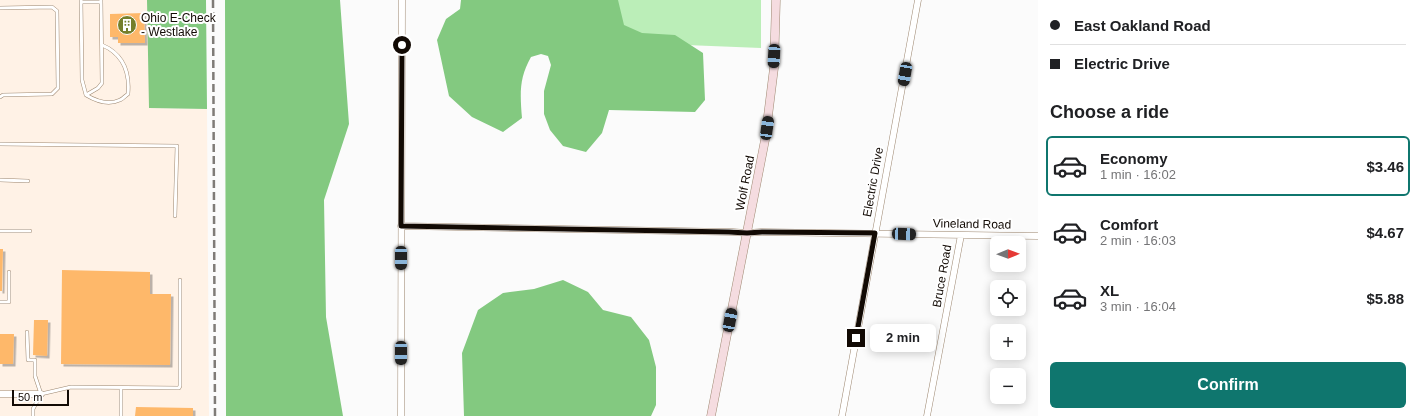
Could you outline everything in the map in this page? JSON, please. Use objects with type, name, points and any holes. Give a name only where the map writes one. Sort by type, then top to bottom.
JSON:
[{"type":"street","points":[[401,416],[402,0]]},
{"type":"street","name":"Wolf Road","points":[[711,416],[758,182],[770,104],[776,0]]},
{"type":"street","name":"Electric Drive","points":[[842,416],[918,0]]},
{"type":"street","name":"Vineland Road","points":[[401,226],[747,233],[875,233],[1038,236]]},
{"type":"street","name":"Bruce Road","points":[[928,416],[961,235]]},
{"type":"street","points":[[0,394],[41,394]]},
{"type":"lane","points":[[86,95],[98,88],[102,83],[101,1],[81,1],[82,80],[86,95],[96,101],[107,102],[121,100],[128,94],[129,80],[126,70],[112,49],[102,46]]},
{"type":"lane","points":[[0,8],[52,7],[57,11],[58,88],[52,94],[4,95],[0,97]]},
{"type":"lane","points":[[0,144],[176,146],[175,216]]},
{"type":"lane","points":[[0,180],[28,181]]},
{"type":"lane","points":[[0,231],[30,231]]},
{"type":"lane","points":[[0,302],[9,302],[9,272]]},
{"type":"lane","points":[[41,394],[71,387],[177,388],[180,386],[180,280]]},
{"type":"lane","points":[[27,332],[28,360],[35,360],[35,376],[41,394],[33,409],[33,416]]},
{"type":"lane","points":[[121,388],[121,416]]},
{"type":"shaded area","points":[[0,0],[147,0],[150,108],[207,109],[209,416],[0,416]]},
{"type":"green space","points":[[147,0],[206,0],[207,109],[149,108]]},
{"type":"green space","points":[[225,0],[340,0],[349,124],[324,200],[326,317],[343,416],[226,416]]},
{"type":"green space","points":[[461,0],[618,0],[624,25],[642,33],[675,35],[703,53],[705,100],[695,112],[609,110],[602,133],[586,152],[563,146],[550,130],[544,114],[544,91],[551,65],[548,56],[541,54],[531,57],[524,72],[521,86],[522,118],[503,132],[472,117],[449,96],[437,40],[446,19],[460,9]]},
{"type":"green space","points":[[612,0],[761,0],[761,48],[611,42]]},
{"type":"green space","points":[[563,280],[588,292],[603,310],[631,317],[649,340],[656,367],[656,405],[651,416],[464,416],[462,353],[478,310],[503,293],[534,289]]},
{"type":"building","name":"Ohio E-Check - Westlake","points":[[144,13],[145,43],[118,43],[118,37],[110,37],[110,14]]},
{"type":"building","points":[[0,249],[3,249],[2,291],[0,291]]},
{"type":"building","points":[[62,270],[150,272],[150,294],[171,294],[170,365],[61,364]]},
{"type":"building","points":[[34,320],[48,320],[47,356],[33,355]]},
{"type":"building","points":[[0,334],[14,334],[13,364],[0,364]]},
{"type":"building","points":[[136,407],[193,408],[193,416],[135,416]]},
{"type":"railway","points":[[213,0],[215,416]]},
{"type":"place","name":"Ohio E-Check - Westlake","points":[[127,25]]},
{"type":"route","points":[[402,45],[401,226],[747,233],[875,233],[856,338]]}]
